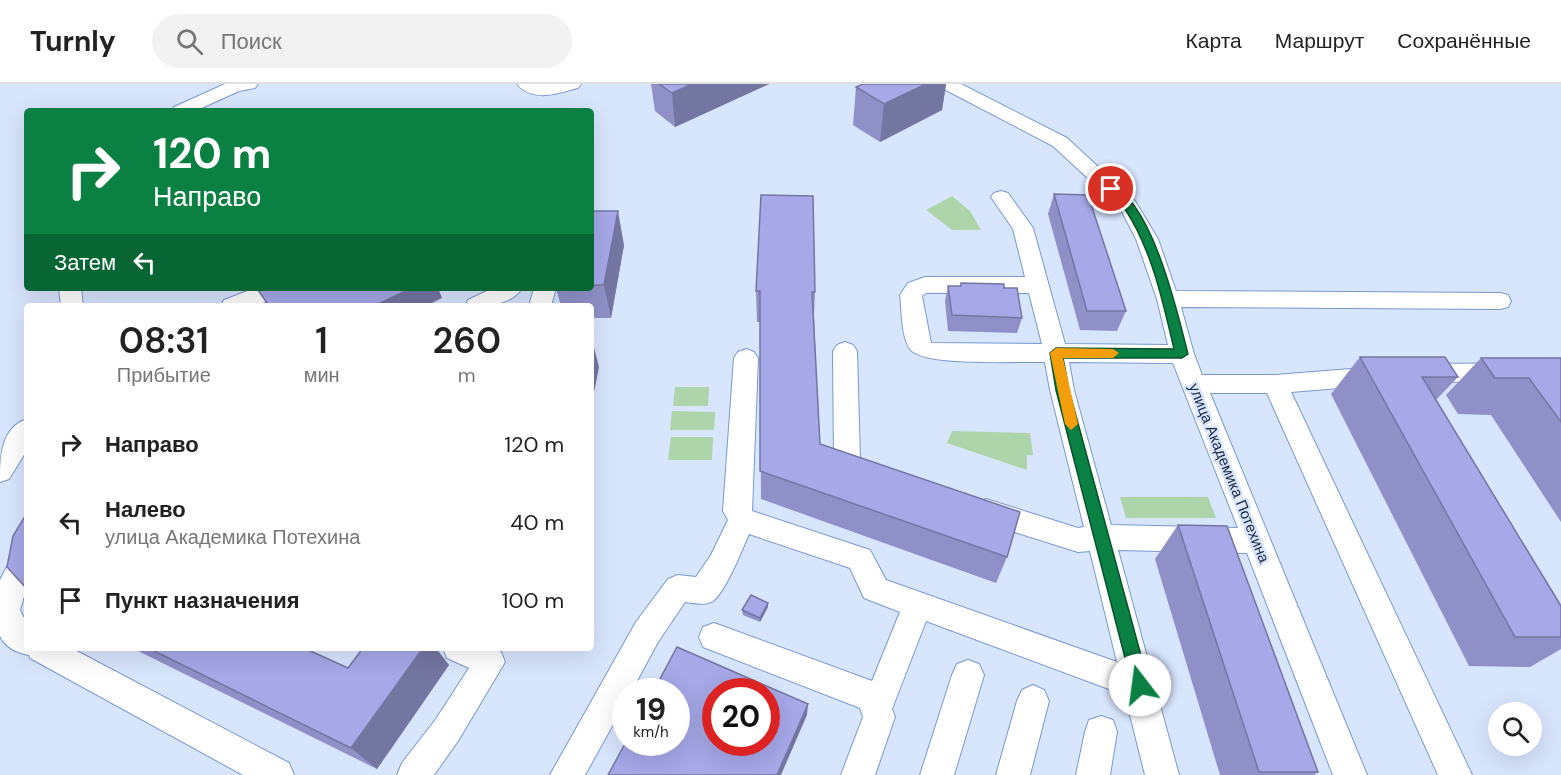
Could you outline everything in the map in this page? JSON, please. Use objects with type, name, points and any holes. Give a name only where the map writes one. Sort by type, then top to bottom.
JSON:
[{"type":"street","points":[[187,108],[235,86],[249,84]]},
{"type":"street","points":[[526,84],[541,91],[572,84]]},
{"type":"street","name":"улица Академика Потехина","points":[[948,84],[1060,142],[1128,205],[1147,239],[1168,299],[1182,354],[1350,775]]},
{"type":"street","points":[[1000,197],[1023,228],[1039,285],[1056,353],[1062,390],[1162,775]]},
{"type":"street","points":[[1039,285],[925,285],[916,288],[912,295],[918,343],[923,349],[933,352],[1182,354]]},
{"type":"street","points":[[239,303],[269,291]]},
{"type":"street","points":[[482,303],[505,291]]},
{"type":"street","points":[[1168,299],[1500,301]]},
{"type":"street","points":[[845,351],[847,464],[859,472],[892,482]]},
{"type":"street","points":[[746,358],[737,511],[742,520],[860,559],[869,573],[874,589],[1140,685]]},
{"type":"street","points":[[1194,384],[1275,384],[1442,371],[1543,372],[1561,375]]},
{"type":"street","points":[[1275,384],[1455,775]]},
{"type":"street","points":[[0,471],[24,434]]},
{"type":"street","points":[[957,503],[1078,540],[1100,537],[1257,541]]},
{"type":"street","points":[[567,775],[647,632],[678,588],[703,591],[722,564],[742,520]]},
{"type":"street","points":[[24,563],[10,590],[5,610],[14,633],[24,639]]},
{"type":"street","points":[[878,707],[918,604]]},
{"type":"street","points":[[714,637],[872,697],[878,707],[879,717],[858,775]]},
{"type":"street","points":[[47,651],[277,775]]},
{"type":"street","points":[[414,775],[490,662],[465,651]]},
{"type":"street","points":[[937,775],[968,675]]},
{"type":"street","points":[[1013,775],[1033,701]]},
{"type":"street","points":[[1093,775],[1101,732]]},
{"type":"green space","points":[[952,196],[970,211],[981,230],[952,230],[926,210]]},
{"type":"green space","points":[[675,387],[709,387],[708,406],[673,406]]},
{"type":"green space","points":[[672,411],[715,412],[714,430],[670,430]]},
{"type":"green space","points":[[952,431],[1030,433],[1033,455],[1027,455],[1027,470],[947,443]]},
{"type":"green space","points":[[671,437],[713,437],[712,460],[668,460]]},
{"type":"green space","points":[[1120,497],[1208,497],[1216,518],[1126,518]]},
{"type":"building","points":[[659,84],[692,84],[672,93]]},
{"type":"building","points":[[863,84],[926,84],[884,104],[856,87]]},
{"type":"building","points":[[1054,194],[1088,195],[1126,311],[1087,311]]},
{"type":"building","points":[[761,195],[813,196],[815,292],[812,292],[820,444],[1020,512],[1007,557],[760,471],[760,291],[756,291]]},
{"type":"building","points":[[594,211],[618,211],[604,285],[594,285]]},
{"type":"building","points":[[961,283],[1004,284],[1004,288],[1017,288],[1022,318],[952,315],[948,286],[961,286]]},
{"type":"building","points":[[259,291],[406,291],[380,303],[267,303]]},
{"type":"building","points":[[1360,357],[1445,357],[1458,377],[1422,377],[1561,606],[1561,637],[1515,637]]},
{"type":"building","points":[[1481,358],[1561,358],[1561,422],[1529,378],[1495,378]]},
{"type":"building","points":[[24,518],[24,586],[7,567],[13,536]]},
{"type":"building","points":[[1178,525],[1227,526],[1318,772],[1259,772]]},
{"type":"building","points":[[751,595],[768,603],[760,618],[742,610]]},
{"type":"building","points":[[677,647],[748,678],[702,678],[702,756],[780,756],[780,692],[808,704],[777,775],[608,775],[618,756],[690,756],[690,678],[660,678]]},
{"type":"building","points":[[154,651],[311,651],[348,668],[361,651],[421,651],[351,748]]},
{"type":"slow traffic","points":[[1071,424],[1056,353],[1113,353]]},
{"type":"route","points":[[1111,189],[1128,205],[1147,239],[1168,299],[1182,354],[1056,353],[1062,390],[1140,685]]}]
